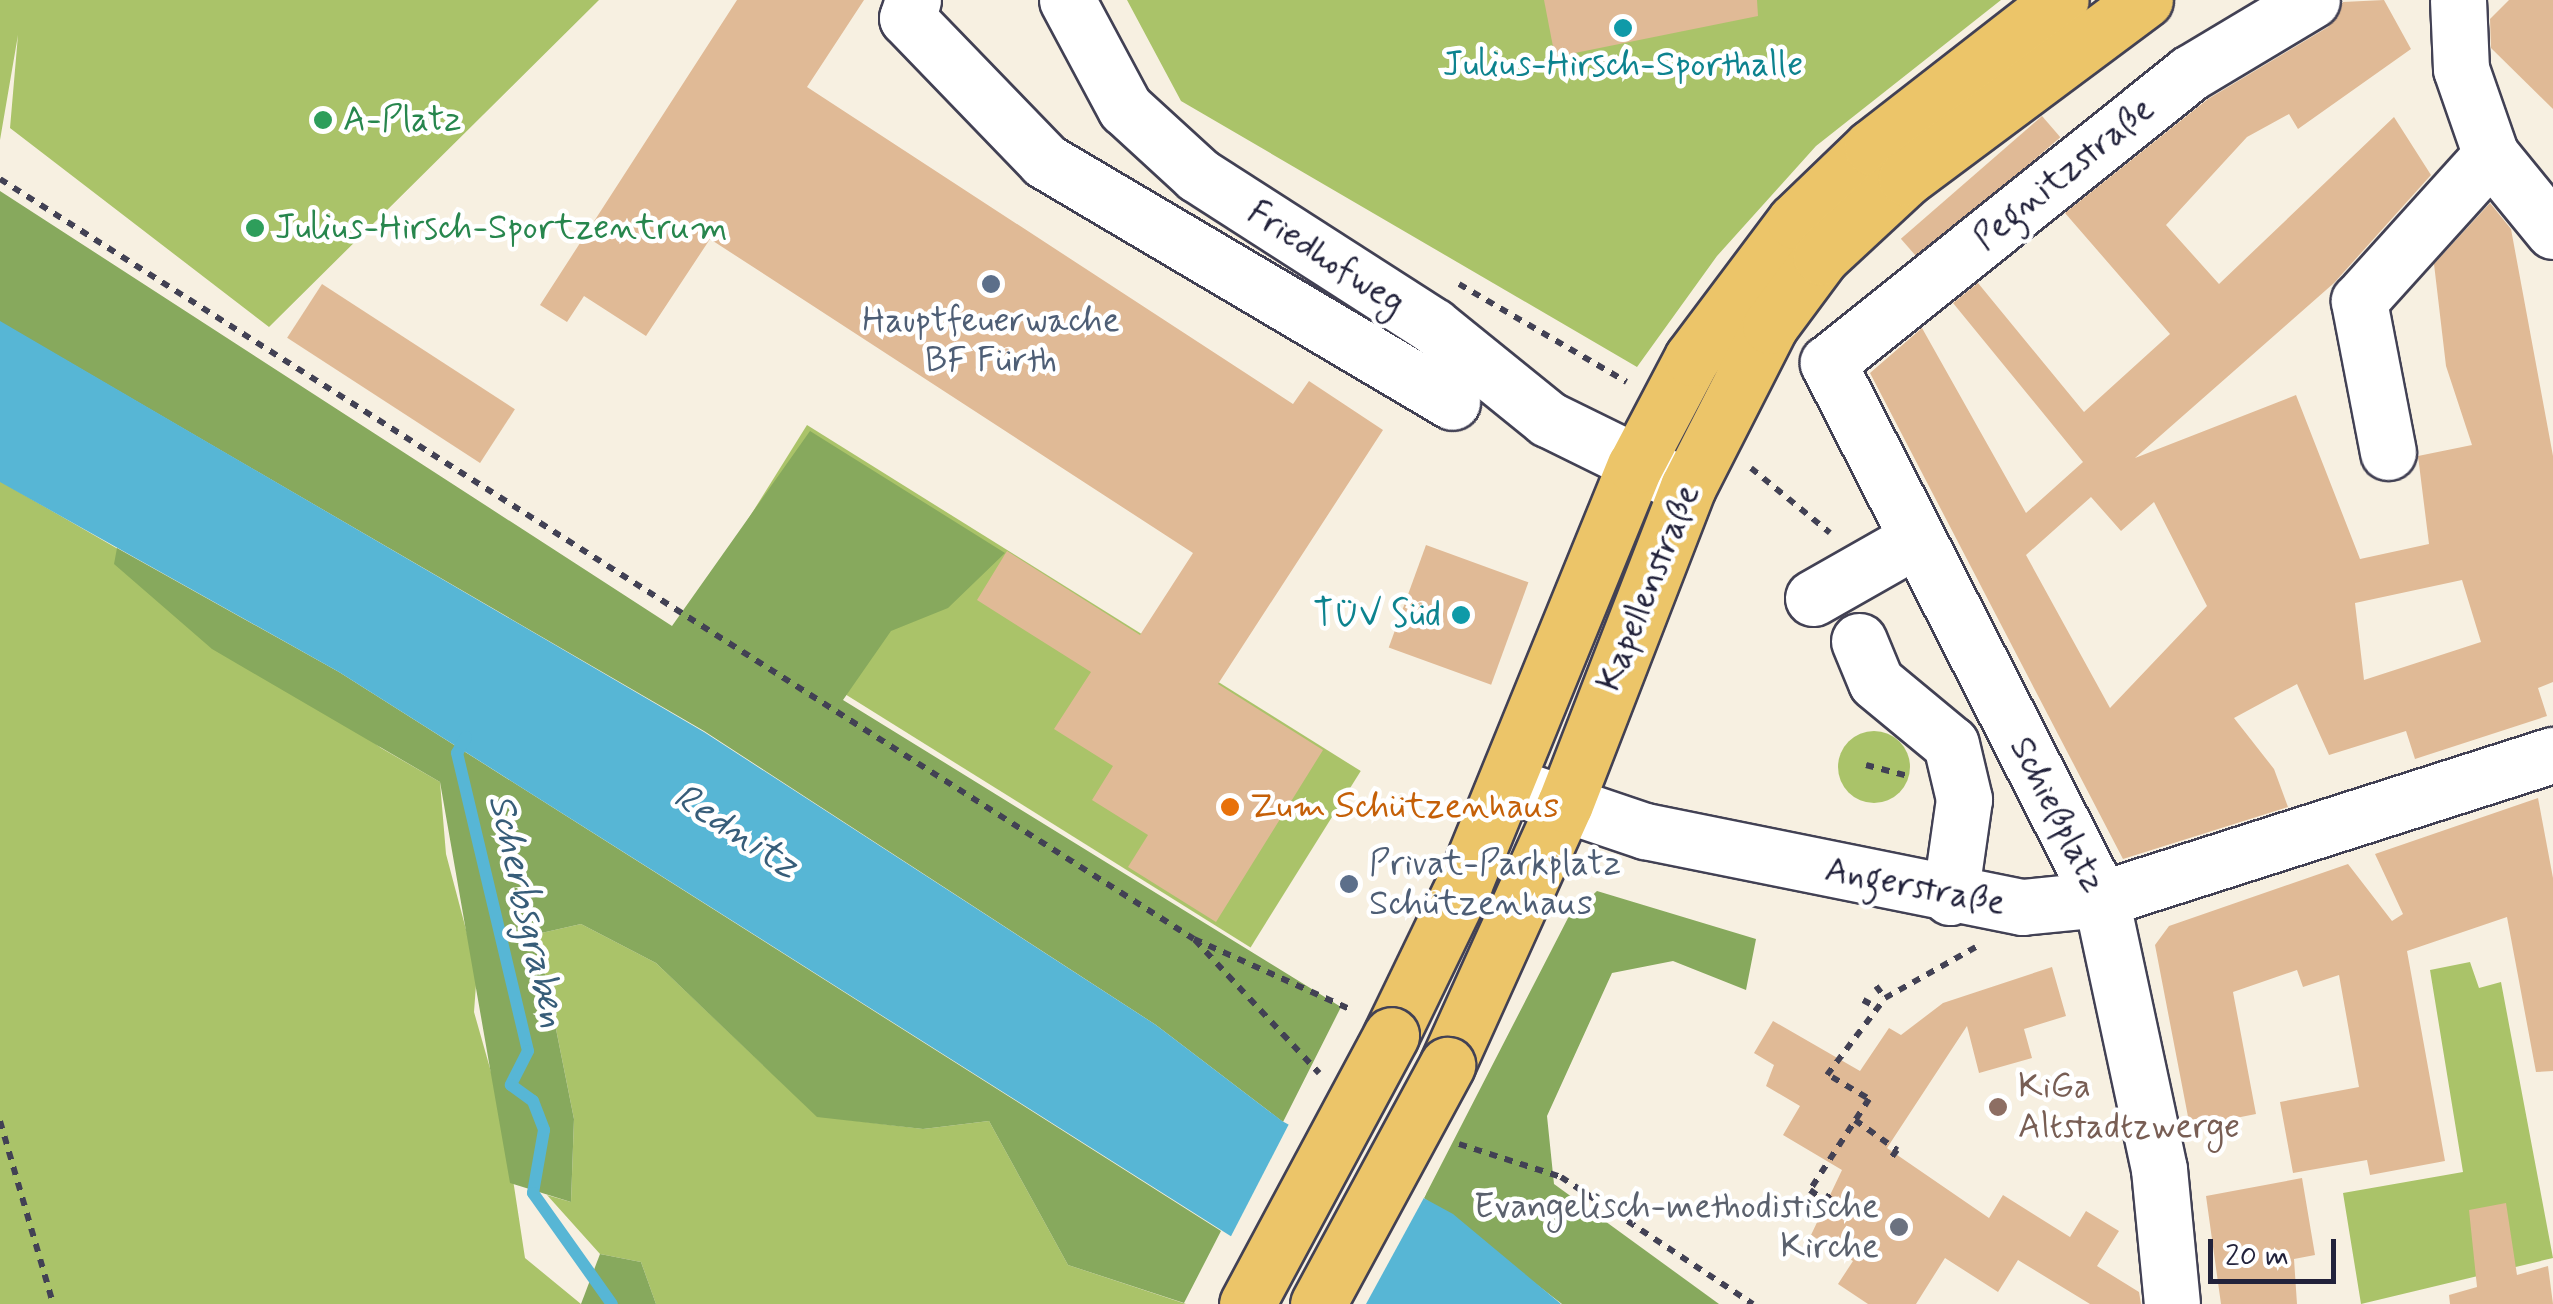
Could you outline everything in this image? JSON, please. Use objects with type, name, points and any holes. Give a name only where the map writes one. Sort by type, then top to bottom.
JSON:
[{"type":"main road","name":"Kapellenstraße","points":[[1247,1304],[1377,1025],[1506,784],[1634,466],[1692,358],[1795,221],[1872,147],[2061,0]]},
{"type":"main road","name":"Kapellenstraße","points":[[1318,1304],[1447,1065],[1565,804],[1688,487],[1743,371],[1821,257],[1988,108],[2144,0]]},
{"type":"street","points":[[913,0],[907,18],[1045,161],[1452,402]]},
{"type":"street","name":"Friedhofweg","points":[[1067,0],[1126,108],[1206,180],[1433,326],[1548,419],[1634,466],[1688,487]]},
{"type":"street","name":"Pegnitzstraße","points":[[1828,364],[2190,73],[2312,0]]},
{"type":"street","points":[[2458,0],[2460,69],[2491,155],[2553,231]]},
{"type":"street","points":[[2388,452],[2359,302],[2491,155]]},
{"type":"street","points":[[1173,236],[1206,180]]},
{"type":"street","name":"Schießplatz","points":[[1828,364],[2101,899],[2158,1169],[2172,1304]]},
{"type":"street","points":[[1813,598],[1917,539]]},
{"type":"street","points":[[1859,641],[1876,682],[1950,744],[1964,799],[1950,898]]},
{"type":"street","name":"Angerstraße","points":[[1506,784],[1645,831],[1950,898],[2022,907],[2101,899],[2552,758]]},
{"type":"path","points":[[0,179],[1194,939],[1377,1025]]},
{"type":"path","points":[[1433,326],[1461,281],[1632,386]]},
{"type":"path","points":[[1744,464],[1869,566]]},
{"type":"path","points":[[1832,1191],[1825,1201],[1810,1190],[1868,1099],[1829,1076],[1885,998],[2014,931],[2022,907]]},
{"type":"path","points":[[1876,986],[1885,998]]},
{"type":"path","points":[[1863,1000],[1876,1008]]},
{"type":"path","points":[[1855,1120],[1896,1150],[1891,1158]]},
{"type":"path","points":[[0,1121],[52,1304]]},
{"type":"green space","name":"Julius-Hirsch-Sportzentrum","points":[[0,0],[599,0],[269,327],[10,128],[18,35],[0,140]]},
{"type":"green space","points":[[1127,0],[2001,0],[1816,146],[1717,256],[1637,367],[1181,101]]},
{"type":"green space","points":[[0,191],[672,626],[810,431],[1005,553],[948,608],[891,631],[843,700],[1341,1007],[1283,1122],[1156,1025],[704,731],[0,322]]},
{"type":"green space","points":[[807,425],[1361,771],[1251,947],[697,601]]},
{"type":"green space","points":[[0,481],[118,549],[381,748],[440,782],[446,854],[477,971],[474,1012],[503,1114],[525,1258],[581,1304],[0,1304]]},
{"type":"green space","points":[[117,548],[339,672],[1221,1231],[1184,1303],[1068,1265],[989,1121],[923,1129],[817,1117],[656,963],[581,924],[537,934],[574,1119],[571,1202],[510,1183],[440,782],[212,649],[114,564]]},
{"type":"green space","points":[[1874,731],[1899,742],[1910,767],[1899,792],[1874,803],[1849,792],[1838,767],[1849,742]]},
{"type":"green space","points":[[1597,891],[1756,939],[1746,990],[1673,961],[1612,973],[1547,1116],[1554,1184],[1719,1304],[1562,1304],[1424,1198],[1568,918]]},
{"type":"green space","points":[[581,924],[656,963],[817,1116],[923,1129],[989,1121],[1068,1265],[1186,1304],[656,1304],[641,1262],[600,1254],[547,1195],[571,1202],[574,1119],[537,934]]},
{"type":"green space","points":[[2470,962],[2479,988],[2501,982],[2553,1258],[2361,1304],[2343,1193],[2463,1172],[2430,970]]},
{"type":"green space","points":[[600,1254],[641,1262],[656,1304],[581,1304]]},
{"type":"water","name":"Rednitz","points":[[0,321],[704,732],[1156,1025],[1282,1121],[1453,1214],[1561,1304],[1338,1304],[339,672],[0,482]]},
{"type":"pier","points":[[1291,1120],[1426,1194],[1366,1304],[1328,1304],[1228,1242]]},
{"type":"building","points":[[737,0],[864,0],[807,87],[1293,404],[1309,381],[1383,430],[1218,684],[1323,750],[1216,922],[1128,867],[1148,835],[1092,800],[1113,766],[1054,729],[1091,672],[977,600],[1007,551],[1140,635],[1193,553],[710,239],[646,336],[584,296],[567,322],[540,305]]},
{"type":"building","name":"Julius-Hirsch-Sporthalle","points":[[1544,0],[1757,0],[1758,16],[1555,57]]},
{"type":"building","points":[[2384,0],[2411,49],[2298,129],[2289,114],[2247,137],[2166,225],[2219,284],[2394,117],[2431,175],[2334,283],[2135,458],[2296,395],[2360,559],[2429,544],[2418,456],[2472,445],[2446,366],[2434,264],[2490,203],[2511,229],[2553,456],[2553,682],[2538,688],[2547,716],[2415,759],[2406,731],[2329,755],[2297,684],[2234,718],[2274,769],[2288,807],[2123,859],[1870,373],[1922,328],[2026,513],[2083,462],[1953,303],[1978,283],[2084,412],[2170,334],[2065,213],[2208,99],[2328,27],[2343,2]],"holes":[[[2091,497],[2121,531],[2154,502],[2207,606],[2110,708],[2026,555]],[[2462,580],[2481,642],[2364,680],[2355,603]]]},
{"type":"building","points":[[2509,0],[2553,0],[2553,109],[2491,48],[2490,19]]},
{"type":"building","points":[[2042,116],[2060,137],[1919,260],[1901,239]]},
{"type":"building","points":[[322,284],[515,409],[480,463],[287,338]]},
{"type":"building","name":"TÜV Süd","points":[[1426,545],[1528,582],[1491,685],[1389,647]]},
{"type":"building","points":[[2538,798],[2553,878],[2553,1071],[2536,1072],[2507,917],[2407,951],[2445,1161],[2370,1175],[2367,1160],[2293,1173],[2280,1102],[2359,1087],[2339,975],[2303,987],[2297,970],[2233,992],[2256,1114],[2190,1127],[2155,945],[2169,926],[2348,864],[2392,921],[2403,914],[2375,854]]},
{"type":"building","points":[[2052,967],[2066,1016],[2024,1029],[2032,1058],[1979,1073],[1967,1026],[1887,1148],[1989,1218],[2003,1195],[2070,1237],[2086,1211],[2119,1231],[2097,1266],[2139,1292],[2141,1304],[2090,1304],[2018,1260],[1998,1292],[1945,1258],[1916,1304],[1868,1304],[1838,1284],[1853,1261],[1811,1235],[1842,1170],[1783,1135],[1800,1106],[1766,1086],[1774,1065],[1754,1053],[1773,1021],[1860,1071],[1889,1028],[1901,1035],[1943,1003]]},
{"type":"building","points":[[2302,1178],[2315,1255],[2294,1259],[2297,1304],[2221,1304],[2206,1196]]},
{"type":"building","points":[[2506,1203],[2517,1275],[2548,1266],[2553,1304],[2450,1304],[2449,1295],[2477,1287],[2469,1210]]},
{"type":"waterway","name":"Scherbsgraben","points":[[466,737],[457,753],[528,1051],[511,1085],[533,1101],[544,1130],[533,1193],[612,1304]]},
{"type":"place","name":"Julius-Hirsch-Sporthalle","points":[[1623,28]]},
{"type":"place","name":"A-Platz","points":[[323,120]]},
{"type":"place","name":"Julius-Hirsch-Sportzentrum","points":[[255,228]]},
{"type":"place","name":"Hauptfeuerwache BF Fürth","points":[[991,284]]},
{"type":"place","name":"TÜV Süd","points":[[1461,615]]},
{"type":"place","name":"Zum Schützenhaus","points":[[1230,807]]},
{"type":"place","name":"Privat-Parkplatz Schützenhaus","points":[[1349,884]]},
{"type":"place","name":"KiGa Altstadtzwerge","points":[[1998,1107]]},
{"type":"place","name":"Evangelisch-methodistische Kirche","points":[[1899,1227]]}]
